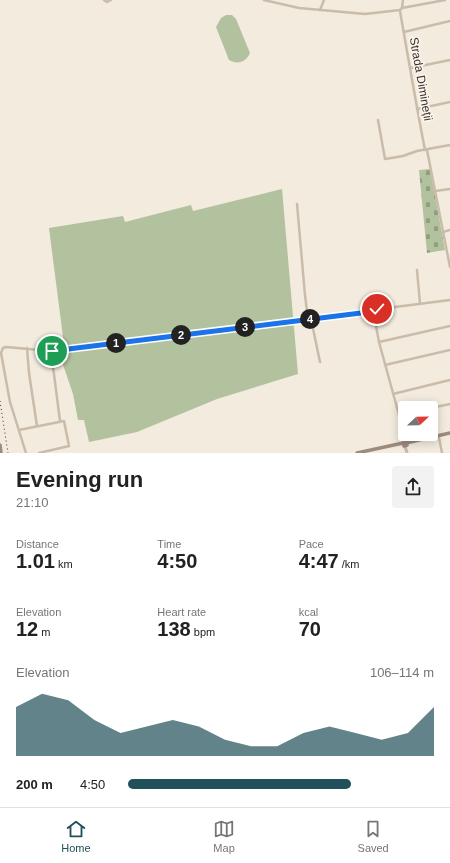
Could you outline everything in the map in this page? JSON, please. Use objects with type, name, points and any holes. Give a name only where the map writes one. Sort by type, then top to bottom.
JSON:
[{"type":"main road","points":[[368,453],[450,434]]},
{"type":"main road","points":[[357,453],[439,438],[450,434]]},
{"type":"main road","points":[[0,445],[1,453]]},
{"type":"street","points":[[104,0],[107,2],[111,0]]},
{"type":"street","points":[[264,0],[299,8],[365,14],[401,9],[445,0]]},
{"type":"street","points":[[320,10],[324,0]]},
{"type":"street","name":"Strada Dimineții","points":[[403,0],[401,9],[417,109],[450,268]]},
{"type":"street","points":[[404,32],[450,21]]},
{"type":"street","points":[[411,68],[450,60]]},
{"type":"street","points":[[417,109],[450,102]]},
{"type":"street","points":[[378,120],[385,159],[450,145]]},
{"type":"street","points":[[435,192],[450,188]]},
{"type":"street","points":[[297,204],[307,311],[311,319],[320,362]]},
{"type":"street","points":[[443,232],[450,230]]},
{"type":"street","points":[[417,270],[420,304]]},
{"type":"street","points":[[369,312],[373,307],[378,308],[450,300]]},
{"type":"street","points":[[373,313],[378,308]]},
{"type":"street","points":[[26,453],[9,397],[1,353],[3,348],[26,348],[52,351],[369,312],[373,313]]},
{"type":"street","points":[[373,313],[379,342],[398,412]]},
{"type":"street","points":[[379,342],[450,326]]},
{"type":"street","points":[[26,348],[37,426]]},
{"type":"street","points":[[386,365],[450,350]]},
{"type":"street","points":[[52,351],[60,421]]},
{"type":"street","points":[[393,394],[450,380]]},
{"type":"street","points":[[438,407],[450,404]]},
{"type":"street","points":[[18,430],[64,421],[69,446],[39,453]]},
{"type":"street","points":[[439,438],[442,453]]},
{"type":"street","points":[[404,441],[407,453]]},
{"type":"green space","points":[[226,15],[232,15],[236,19],[250,53],[246,59],[241,62],[232,62],[229,60],[216,27],[221,18]]},
{"type":"green space","points":[[430,169],[445,250],[427,253],[419,170]]},
{"type":"green space","points":[[282,189],[298,374],[217,399],[137,432],[89,442],[84,420],[78,420],[73,394],[59,353],[64,345],[49,228],[123,216],[125,222],[191,205],[193,211]]},
{"type":"railway","points":[[0,401],[8,453]]},
{"type":"route","points":[[52,351],[369,312],[373,313],[377,309]]}]
